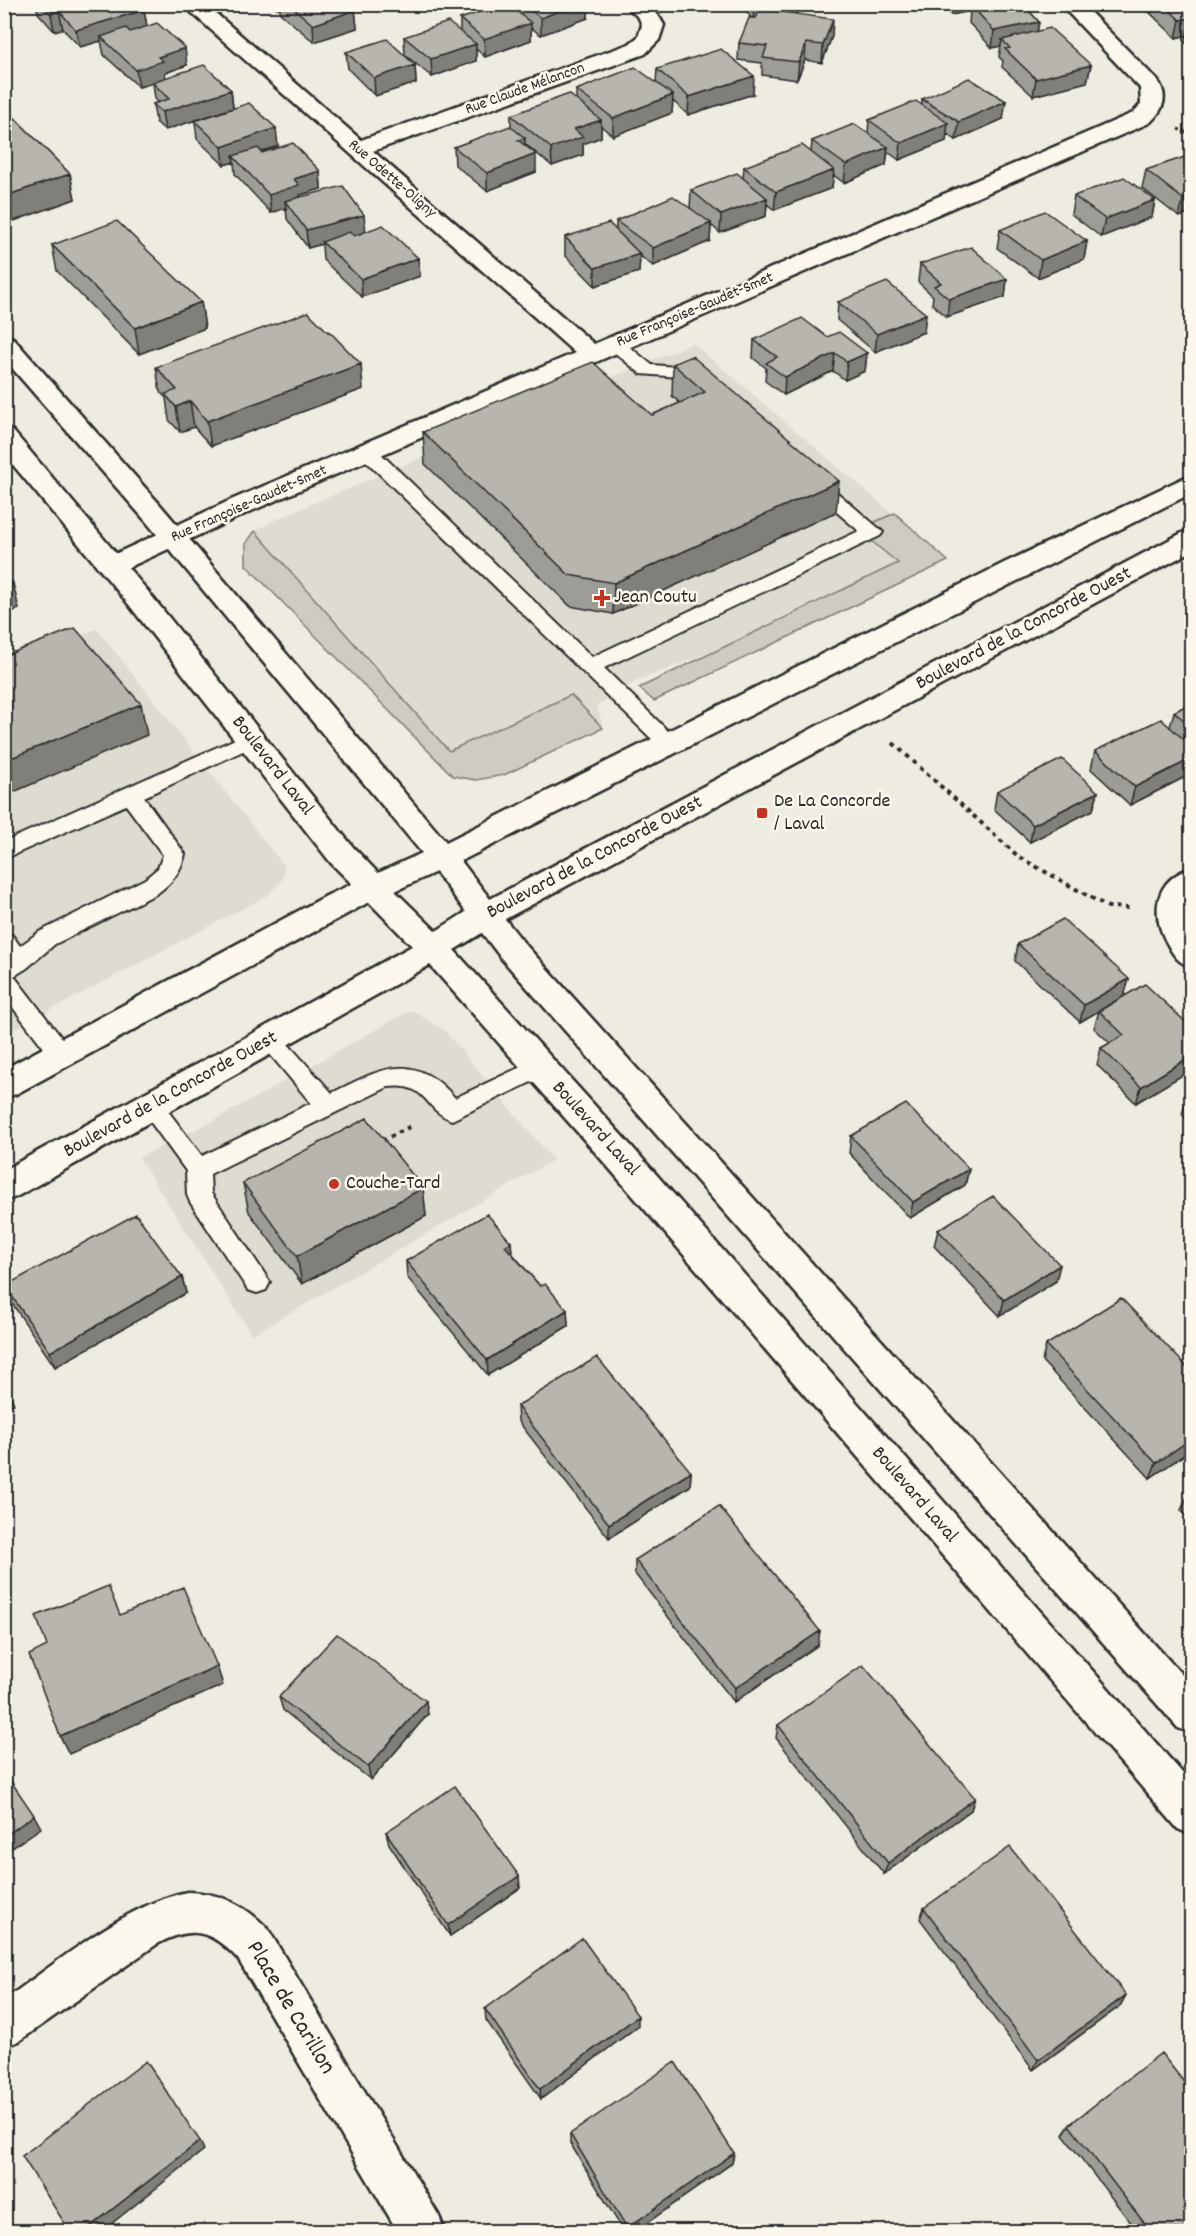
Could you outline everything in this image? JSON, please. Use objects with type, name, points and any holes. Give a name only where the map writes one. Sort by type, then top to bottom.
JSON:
[{"type":"street","name":"Rue Odette-Oligny","points":[[192,4],[591,354]]},
{"type":"street","name":"Rue Claude Mélancon","points":[[358,150],[637,49],[652,35],[653,25],[648,15],[634,4]]},
{"type":"street","name":"Rue Françoise-Gaudet-Smet","points":[[111,566],[591,354],[1133,122],[1147,113],[1153,103],[1153,92],[1150,86],[1070,4]]},
{"type":"street","points":[[4,343],[400,804],[442,857],[484,916],[692,1154],[1191,1715]]},
{"type":"street","name":"Boulevard Laval","points":[[4,437],[251,739],[342,855],[463,979],[1191,1815]]},
{"type":"street","points":[[4,1085],[372,887],[442,857],[1003,574],[1191,482]]},
{"type":"street","name":"Boulevard de la Concorde Ouest","points":[[4,1187],[433,950],[484,916],[1191,539]]},
{"type":"street","points":[[1191,879],[1177,891],[1171,902],[1170,910],[1178,935],[1191,955]]},
{"type":"street","name":"Place de Carillon","points":[[4,2026],[142,1929],[160,1919],[190,1912],[220,1916],[233,1923],[253,1944],[423,2232]]},
{"type":"lane","points":[[615,344],[647,370],[684,372],[711,395]]},
{"type":"lane","points":[[368,452],[669,744]]},
{"type":"lane","points":[[589,667],[873,532],[801,471]]},
{"type":"lane","points":[[4,851],[251,739]]},
{"type":"lane","points":[[9,971],[47,938],[148,888],[163,879],[172,867],[174,854],[130,794]]},
{"type":"lane","points":[[4,941],[9,971],[62,1054]]},
{"type":"lane","points":[[271,1040],[327,1104]]},
{"type":"lane","points":[[198,1169],[384,1078],[407,1076],[427,1084],[452,1110],[540,1067]]},
{"type":"lane","points":[[151,1106],[198,1169],[199,1195],[257,1282]]},
{"type":"path","points":[[893,743],[1019,857],[1108,907],[1170,910]]},
{"type":"shaded area","points":[[693,343],[948,561],[639,680],[597,705],[603,728],[504,775],[476,780],[453,776],[435,760],[246,565],[246,543],[255,531],[279,518]]},
{"type":"shaded area","points":[[895,513],[948,561],[654,701],[639,688],[898,563],[869,539],[864,527]]},
{"type":"shaded area","points":[[255,531],[449,751],[571,695],[603,728],[504,775],[476,780],[453,776],[246,565],[246,543]]},
{"type":"shaded area","points":[[97,629],[284,866],[283,879],[268,895],[5,1034],[5,663]]},
{"type":"shaded area","points":[[411,1010],[444,1030],[553,1160],[252,1335],[139,1158],[213,1121]]},
{"type":"building","points":[[42,4],[139,4],[144,10],[76,30],[59,11],[51,14]]},
{"type":"building","points":[[289,4],[348,4],[355,10],[313,25]]},
{"type":"building","points":[[508,4],[531,23],[484,39],[460,19]]},
{"type":"building","points":[[522,4],[577,4],[541,18]]},
{"type":"building","points":[[1023,4],[1039,22],[994,31],[971,5]]},
{"type":"building","points":[[1163,4],[1191,4],[1191,18],[1180,20]]},
{"type":"building","points":[[760,9],[833,19],[823,45],[806,43],[799,62],[763,58],[767,46],[739,43],[749,18],[756,18]]},
{"type":"building","points":[[448,22],[476,44],[431,59],[404,37]]},
{"type":"building","points":[[157,23],[185,48],[158,57],[163,61],[136,70],[101,37],[126,28],[130,32]]},
{"type":"building","points":[[1050,28],[1091,65],[1036,79],[1005,49],[1010,48],[1002,40]]},
{"type":"building","points":[[387,39],[415,65],[374,78],[346,52]]},
{"type":"building","points":[[721,49],[754,76],[689,97],[657,69]]},
{"type":"building","points":[[204,65],[231,90],[162,112],[153,104],[169,99],[152,82]]},
{"type":"building","points":[[635,67],[673,95],[613,118],[576,90]]},
{"type":"building","points":[[969,78],[1006,101],[959,122],[922,99]]},
{"type":"building","points":[[569,94],[601,120],[574,129],[583,137],[551,148],[511,115]]},
{"type":"building","points":[[916,101],[948,123],[901,143],[869,120]]},
{"type":"building","points":[[249,103],[276,128],[222,147],[195,121]]},
{"type":"building","points":[[4,107],[70,174],[5,196]]},
{"type":"building","points":[[854,124],[888,147],[846,165],[812,141]]},
{"type":"building","points":[[510,126],[525,138],[518,140],[536,154],[487,173],[454,147]]},
{"type":"building","points":[[293,143],[320,171],[294,179],[299,185],[269,195],[233,156],[258,148],[262,153]]},
{"type":"building","points":[[802,145],[834,170],[776,192],[744,167]]},
{"type":"building","points":[[1191,155],[1191,196],[1183,199],[1146,170]]},
{"type":"building","points":[[737,173],[767,198],[721,215],[691,190]]},
{"type":"building","points":[[1124,177],[1155,200],[1105,219],[1074,196]]},
{"type":"building","points":[[343,186],[364,215],[306,230],[285,201]]},
{"type":"building","points":[[673,196],[711,223],[653,248],[616,221]]},
{"type":"building","points":[[1045,211],[1087,241],[1041,260],[1000,230]]},
{"type":"building","points":[[117,221],[201,302],[135,328],[52,245]]},
{"type":"building","points":[[609,223],[640,254],[595,268],[565,237]]},
{"type":"building","points":[[383,225],[418,258],[361,279],[322,242],[349,232],[354,236]]},
{"type":"building","points":[[971,247],[1007,279],[949,299],[934,286],[941,283],[920,264]]},
{"type":"building","points":[[887,282],[926,314],[877,334],[838,302]]},
{"type":"building","points":[[308,312],[361,364],[207,421],[190,401],[176,407],[165,394],[177,390],[156,367]]},
{"type":"building","points":[[802,318],[827,337],[839,332],[867,353],[847,362],[835,353],[785,377],[766,363],[777,357],[754,340]]},
{"type":"building","points":[[692,356],[839,481],[614,583],[569,575],[423,432],[593,362],[652,415],[705,392],[673,364]]},
{"type":"building","points":[[4,573],[13,583],[4,587]]},
{"type":"building","points":[[75,628],[141,704],[4,761],[4,656]]},
{"type":"building","points":[[1191,703],[1191,726],[1174,712]]},
{"type":"building","points":[[1161,719],[1191,746],[1191,759],[1135,787],[1095,751]]},
{"type":"building","points":[[1062,759],[1098,792],[1033,825],[997,791]]},
{"type":"building","points":[[1063,919],[1129,979],[1084,1005],[1018,944]]},
{"type":"building","points":[[1145,984],[1191,1027],[1191,1056],[1141,1087],[1101,1048],[1124,1035],[1099,1011]]},
{"type":"building","points":[[906,1104],[969,1169],[913,1202],[851,1136]]},
{"type":"building","points":[[367,1118],[423,1188],[297,1256],[243,1183]]},
{"type":"building","points":[[993,1196],[1060,1265],[1004,1300],[938,1230]]},
{"type":"building","points":[[136,1214],[182,1277],[50,1352],[5,1286]]},
{"type":"building","points":[[487,1214],[511,1242],[505,1246],[540,1286],[545,1284],[567,1310],[487,1360],[406,1261]]},
{"type":"building","points":[[1121,1298],[1191,1371],[1191,1439],[1156,1463],[1046,1345]]},
{"type":"building","points":[[597,1357],[691,1472],[609,1524],[517,1406]]},
{"type":"building","points":[[719,1506],[820,1631],[735,1688],[635,1560]]},
{"type":"building","points":[[108,1586],[120,1615],[183,1587],[217,1666],[60,1736],[29,1655],[47,1646],[36,1616]]},
{"type":"building","points":[[337,1634],[426,1701],[368,1767],[279,1697]]},
{"type":"building","points":[[863,1665],[975,1798],[888,1863],[778,1725]]},
{"type":"building","points":[[4,1771],[34,1815],[4,1837]]},
{"type":"building","points":[[455,1786],[519,1876],[448,1925],[386,1832]]},
{"type":"building","points":[[1010,1847],[1126,1995],[1038,2060],[924,1908]]},
{"type":"building","points":[[582,1938],[638,2016],[540,2089],[485,2009]]},
{"type":"building","points":[[1161,2053],[1191,2091],[1191,2232],[1151,2232],[1069,2125]]},
{"type":"building","points":[[146,2061],[200,2141],[83,2232],[70,2232],[22,2156]]},
{"type":"building","points":[[675,2062],[734,2153],[627,2228],[570,2134]]},
{"type":"place","name":"Jean Coutu","points":[[602,598]]},
{"type":"place","name":"De La Concorde / Laval","points":[[762,813]]},
{"type":"place","name":"Couche-Tard","points":[[334,1184]]}]
